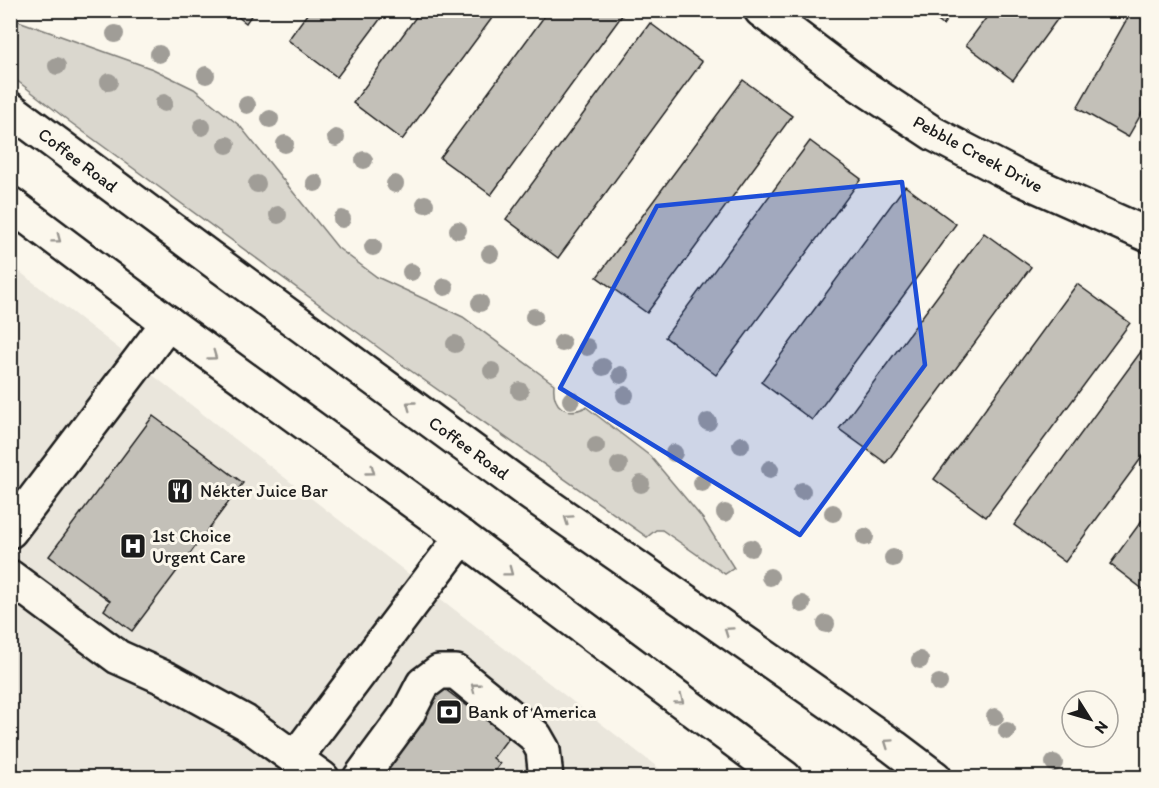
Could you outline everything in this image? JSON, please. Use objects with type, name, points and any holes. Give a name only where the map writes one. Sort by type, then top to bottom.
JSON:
[{"type":"main road","name":"Pebble Creek Drive","points":[[761,10],[860,85],[933,134],[1013,175],[1149,235]]},
{"type":"main road","name":"Coffee Road","points":[[10,109],[527,491],[935,777]]},
{"type":"main road","points":[[10,204],[784,777]]},
{"type":"main road","points":[[10,531],[168,323]]},
{"type":"main road","points":[[296,757],[462,537]]},
{"type":"main road","points":[[10,577],[118,657],[167,679],[245,722],[322,777]]},
{"type":"main road","points":[[360,777],[408,713],[423,684],[439,672],[456,672],[535,736],[543,750],[546,777]]},
{"type":"highlighted area","points":[[902,182],[925,365],[800,535],[560,388],[657,206]]},
{"type":"shaded area","points":[[10,18],[153,69],[194,89],[240,126],[338,248],[377,277],[463,317],[554,384],[555,398],[561,408],[572,411],[586,407],[650,456],[703,519],[734,568],[725,574],[662,530],[656,530],[647,537],[394,359],[70,122],[11,76]]},
{"type":"shaded area","points":[[11,265],[670,777],[11,777]]},
{"type":"building","points":[[229,10],[255,10],[246,23]]},
{"type":"building","points":[[310,10],[387,10],[337,77],[288,40]]},
{"type":"building","points":[[421,10],[498,10],[402,140],[353,103]]},
{"type":"building","points":[[549,10],[626,10],[491,195],[440,158]]},
{"type":"building","points":[[923,10],[954,10],[943,25]]},
{"type":"building","points":[[992,10],[1064,10],[1013,80],[966,45]]},
{"type":"building","points":[[1132,10],[1148,10],[1148,102],[1128,137],[1077,108]]},
{"type":"building","points":[[650,23],[702,62],[558,258],[506,219]]},
{"type":"building","points":[[743,80],[792,116],[647,313],[597,277]]},
{"type":"building","points":[[810,141],[861,179],[716,375],[665,337]]},
{"type":"building","points":[[905,186],[956,224],[812,420],[761,382]]},
{"type":"building","points":[[984,233],[1031,267],[886,463],[839,429]]},
{"type":"building","points":[[1077,284],[1130,323],[986,517],[934,479]]},
{"type":"building","points":[[1148,342],[1148,449],[1065,562],[1014,525]]},
{"type":"building","points":[[153,416],[243,483],[132,631],[104,610],[110,601],[49,556]]},
{"type":"building","points":[[1148,512],[1148,593],[1110,564]]},
{"type":"building","name":"Bank of America","points":[[442,687],[509,737],[493,758],[500,764],[490,778],[374,778]]},
{"type":"place","name":"Nékter Juice Bar","points":[[180,491]]},
{"type":"place","name":"1st Choice Urgent Care","points":[[133,546]]},
{"type":"place","name":"Bank of America","points":[[449,712]]}]
